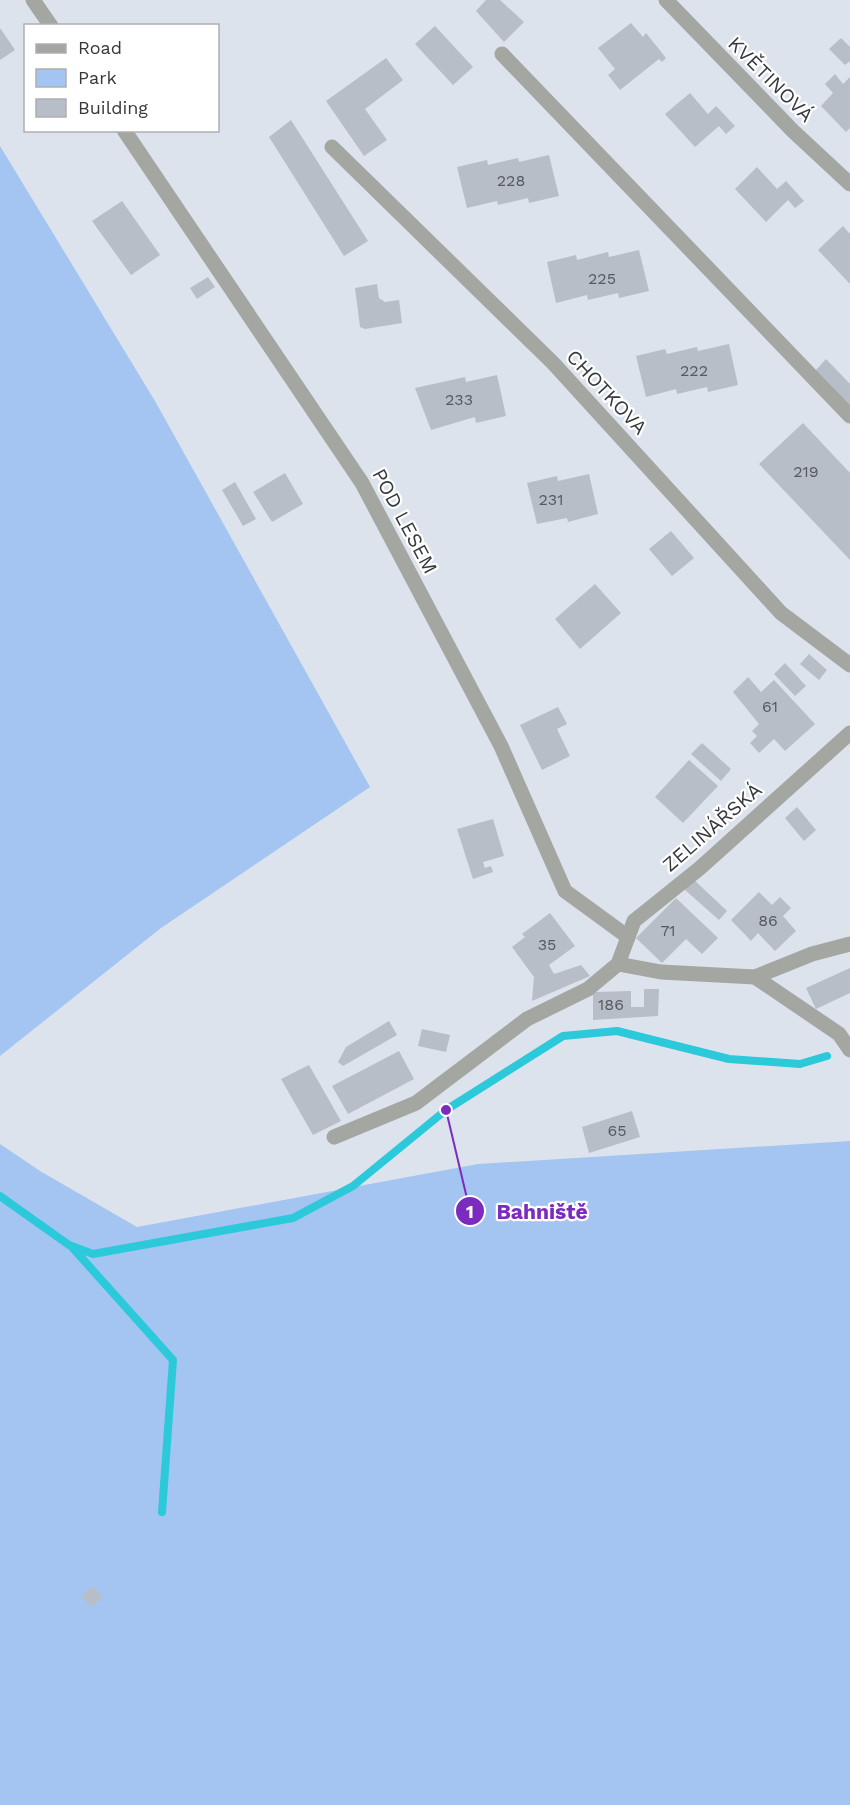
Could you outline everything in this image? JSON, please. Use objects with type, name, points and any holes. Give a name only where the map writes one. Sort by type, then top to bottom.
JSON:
[{"type":"street","points":[[33,0],[50,24]]},
{"type":"street","name":"KVĚTINOVÁ","points":[[666,0],[784,123],[850,184]]},
{"type":"street","points":[[502,54],[850,416]]},
{"type":"street","name":"POD LESEM","points":[[125,132],[362,483],[501,746],[565,891],[628,937]]},
{"type":"street","name":"CHOTKOVA","points":[[332,147],[553,363],[781,613],[850,665]]},
{"type":"street","name":"ZELINÁŘSKÁ","points":[[618,964],[634,921],[700,868],[850,733]]},
{"type":"street","points":[[334,1137],[416,1103],[527,1019],[588,989],[618,964],[662,972],[755,977],[812,954],[850,944]]},
{"type":"street","points":[[755,977],[839,1034],[850,1050]]},
{"type":"green space","points":[[0,146],[155,401],[370,787],[161,928],[0,1056]]},
{"type":"green space","points":[[850,1141],[850,1805],[0,1805],[0,1144],[40,1171],[137,1227],[478,1164]]},
{"type":"building","points":[[486,0],[500,0],[524,22],[504,42],[476,11]]},
{"type":"building","points":[[631,23],[643,37],[646,33],[666,58],[662,62],[659,59],[620,90],[608,75],[615,69],[598,48]]},
{"type":"building","points":[[435,26],[473,67],[453,85],[415,44]]},
{"type":"building","points":[[0,28],[15,50],[0,60]]},
{"type":"building","points":[[841,38],[850,47],[850,61],[845,65],[829,49]]},
{"type":"building","points":[[386,58],[403,80],[365,109],[387,140],[364,156],[326,101]]},
{"type":"building","points":[[835,74],[843,84],[850,77],[850,128],[846,132],[821,106],[833,93],[825,84]]},
{"type":"building","points":[[690,93],[708,114],[716,106],[735,126],[726,134],[719,126],[695,147],[665,114]]},
{"type":"building","points":[[291,120],[368,241],[344,256],[269,137]]},
{"type":"building","points":[[549,155],[559,196],[529,203],[528,198],[498,205],[497,201],[467,208],[457,167],[487,160],[488,165],[518,158],[519,162]]},
{"type":"building","points":[[757,167],[777,189],[786,181],[804,201],[795,208],[788,200],[766,222],[735,189]]},
{"type":"building","points":[[122,201],[160,255],[131,275],[92,221]]},
{"type":"building","points":[[843,226],[850,234],[850,284],[818,250]]},
{"type":"building","points":[[639,250],[649,291],[619,298],[618,293],[588,300],[587,295],[556,303],[547,262],[576,255],[577,260],[608,252],[609,257]]},
{"type":"building","points":[[208,277],[215,287],[197,299],[190,288]]},
{"type":"building","points":[[377,284],[379,298],[385,302],[399,300],[402,323],[365,329],[360,327],[355,288]]},
{"type":"building","points":[[729,344],[738,385],[708,392],[707,387],[677,394],[676,389],[646,397],[636,356],[665,349],[667,354],[697,347],[698,351]]},
{"type":"building","points":[[826,359],[850,384],[850,408],[815,371]]},
{"type":"building","points":[[497,375],[506,416],[476,423],[475,417],[431,430],[415,388],[465,377],[466,382]]},
{"type":"building","points":[[803,423],[850,473],[850,560],[759,464]]},
{"type":"building","points":[[285,473],[303,504],[272,522],[253,492]]},
{"type":"building","points":[[589,474],[598,514],[568,522],[567,518],[537,524],[527,483],[557,476],[558,481]]},
{"type":"building","points":[[235,482],[256,519],[243,526],[222,490]]},
{"type":"building","points":[[671,531],[694,558],[672,576],[649,549]]},
{"type":"building","points":[[595,584],[621,613],[580,649],[555,619]]},
{"type":"building","points":[[809,654],[827,670],[819,680],[800,664]]},
{"type":"building","points":[[785,663],[806,686],[795,696],[774,674]]},
{"type":"building","points":[[748,677],[761,692],[774,680],[815,724],[785,751],[774,739],[759,753],[750,743],[757,736],[752,731],[759,724],[733,692]]},
{"type":"building","points":[[558,707],[567,724],[557,729],[570,756],[542,770],[520,725]]},
{"type":"building","points":[[702,743],[731,769],[721,781],[691,754]]},
{"type":"building","points":[[689,760],[718,786],[683,823],[655,797]]},
{"type":"building","points":[[797,807],[816,830],[804,841],[785,818]]},
{"type":"building","points":[[493,819],[504,856],[483,862],[485,868],[491,866],[493,872],[473,879],[457,829]]},
{"type":"building","points":[[693,879],[727,911],[719,920],[684,889]]},
{"type":"building","points":[[759,892],[772,905],[780,897],[791,908],[783,916],[796,931],[775,951],[758,933],[751,941],[731,920]]},
{"type":"building","points":[[676,898],[718,938],[702,954],[686,939],[662,963],[636,938]]},
{"type":"building","points":[[550,913],[575,946],[549,965],[554,974],[581,965],[590,976],[532,1001],[534,977],[512,947],[525,937],[522,934]]},
{"type":"building","points":[[850,968],[850,993],[816,1009],[806,988]]},
{"type":"building","points":[[644,989],[659,989],[658,1016],[593,1020],[593,992],[631,991],[631,1007],[644,1007]]},
{"type":"building","points":[[389,1021],[397,1035],[343,1066],[338,1062],[346,1047]]},
{"type":"building","points":[[422,1029],[450,1035],[446,1052],[418,1046]]},
{"type":"building","points":[[399,1051],[414,1079],[348,1114],[332,1086]]},
{"type":"building","points":[[309,1065],[341,1121],[313,1135],[281,1079]]},
{"type":"building","points":[[632,1111],[640,1137],[589,1153],[582,1127]]},
{"type":"building","points":[[93,1586],[103,1597],[91,1607],[81,1596]]},
{"type":"waterway","points":[[0,1196],[69,1245],[93,1254],[293,1218],[353,1186],[446,1110],[563,1036],[617,1031],[729,1059],[800,1064],[827,1056]]},
{"type":"waterway","points":[[71,1246],[173,1360],[162,1512]]},
{"type":"place","name":"Bahniště","points":[[446,1110]]}]
